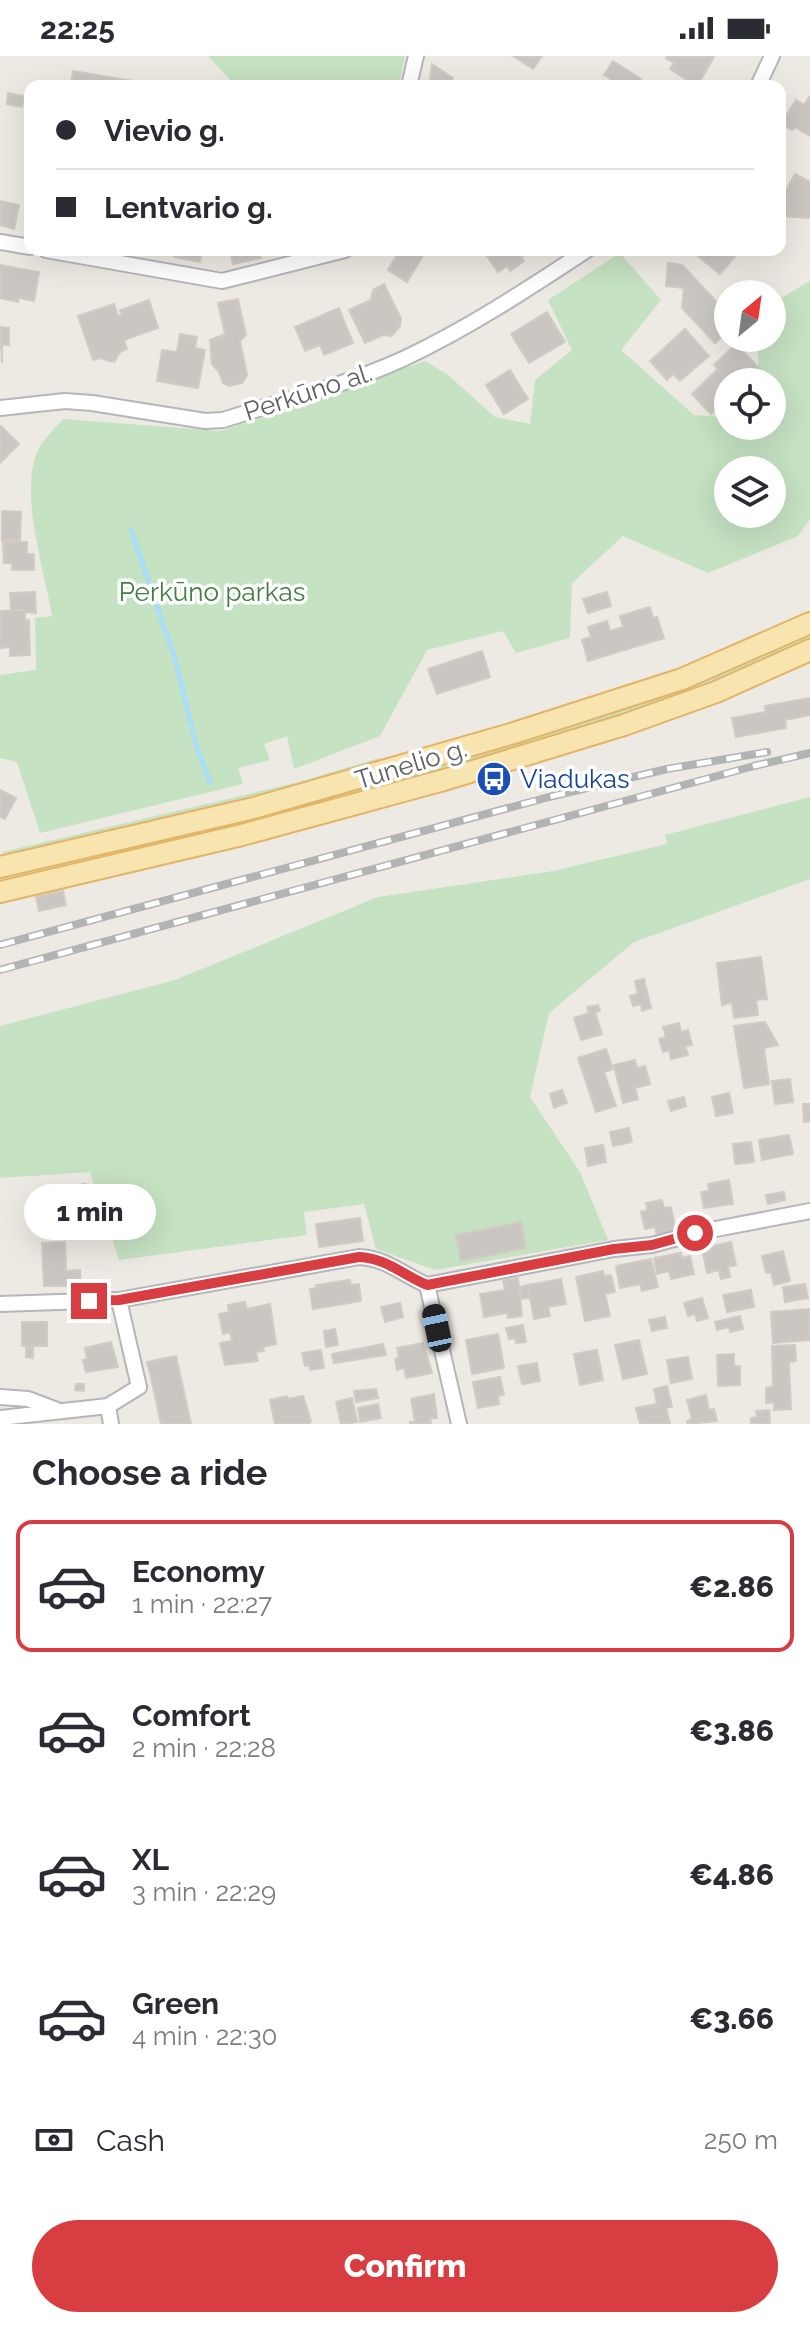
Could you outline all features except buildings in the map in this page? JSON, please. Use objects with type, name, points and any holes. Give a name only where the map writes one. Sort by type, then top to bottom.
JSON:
[{"type":"main road","name":"Tunelio g.","points":[[0,867],[254,808],[560,719],[682,679],[810,623]]},
{"type":"main road","name":"Tunelio g.","points":[[0,892],[256,831],[444,780],[624,725],[716,692],[810,650]]},
{"type":"street","points":[[410,80],[416,56]]},
{"type":"street","points":[[761,80],[772,56]]},
{"type":"street","points":[[0,242],[24,246]]},
{"type":"street","points":[[80,256],[222,281],[321,256]]},
{"type":"street","name":"Perkūno al.","points":[[0,408],[79,402],[205,421],[223,420],[401,360],[448,337],[577,256]]},
{"type":"street","points":[[0,1304],[119,1300],[359,1257],[389,1263],[407,1277],[427,1285],[614,1249],[652,1245],[700,1232],[810,1211]]},
{"type":"street","points":[[427,1285],[459,1424]]},
{"type":"street","points":[[0,1418],[108,1406],[139,1387],[119,1300]]},
{"type":"street","points":[[0,1397],[28,1399],[59,1411]]},
{"type":"street","points":[[108,1406],[111,1424]]},
{"type":"green space","points":[[208,56],[405,56],[400,80],[230,80]]},
{"type":"green space","name":"Perkūno parkas","points":[[615,256],[623,256],[661,300],[621,350],[694,415],[714,417],[714,440],[786,440],[786,368],[759,368],[758,352],[786,352],[786,295],[810,281],[810,519],[798,536],[708,573],[623,536],[572,583],[570,638],[516,653],[503,631],[427,650],[380,736],[294,769],[287,736],[264,744],[270,760],[238,768],[243,784],[40,833],[17,762],[0,758],[0,675],[36,670],[35,618],[52,616],[34,528],[31,481],[34,461],[42,443],[63,419],[220,431],[301,406],[425,361],[448,375],[495,417],[530,424],[535,380],[572,350],[548,300]]},
{"type":"green space","points":[[810,634],[810,640],[721,680],[643,709],[524,746],[293,814],[0,884],[0,880],[308,802],[573,725],[693,684]]},
{"type":"green space","points":[[379,758],[387,761],[220,807],[6,857],[2,852],[299,782]]},
{"type":"green space","points":[[810,797],[810,879],[634,942],[549,1013],[530,1097],[580,1172],[608,1240],[435,1270],[376,1249],[364,1204],[304,1212],[307,1235],[119,1260],[90,1172],[0,1178],[0,1026],[175,980],[378,897],[553,871],[667,844],[665,835]]},
{"type":"waterway","points":[[131,530],[176,662],[196,745],[210,782]]},
{"type":"railway","points":[[0,945],[549,797],[667,769],[767,752]]},
{"type":"railway","points":[[0,970],[810,753]]},
{"type":"place","name":"Viadukas","points":[[494,779]]},
{"type":"route","points":[[89,1301],[119,1300],[359,1257],[389,1263],[407,1277],[427,1285],[614,1249],[652,1245],[695,1233]]}]
